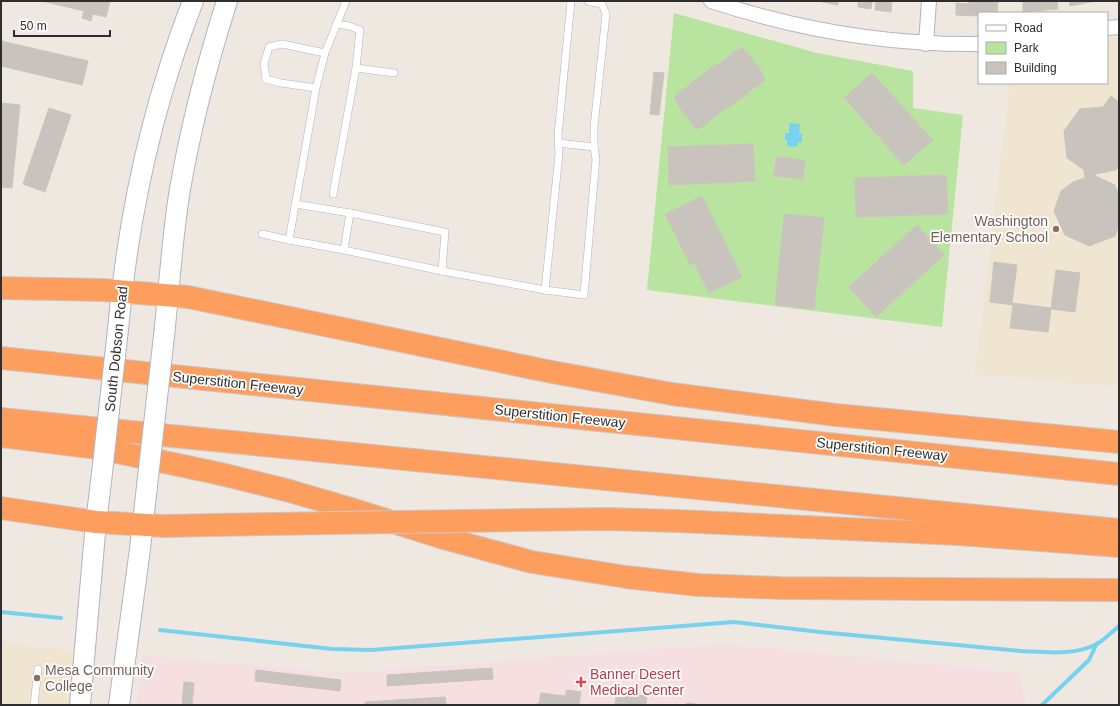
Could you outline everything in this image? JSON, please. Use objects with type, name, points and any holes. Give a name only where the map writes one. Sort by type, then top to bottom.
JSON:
[{"type":"highway","points":[[1,288],[121,291],[168,295],[552,372],[672,394],[836,415],[1119,442]]},
{"type":"highway","name":"Superstition Freeway","points":[[1,358],[1119,474]]},
{"type":"highway","points":[[1,419],[1119,530]]},
{"type":"highway","points":[[1,436],[98,448],[221,474],[286,490],[448,540],[532,562],[626,577],[698,585],[780,588],[1110,589]]},
{"type":"highway","points":[[1,508],[96,522],[143,525],[607,519],[958,534],[1119,546]]},
{"type":"main road","name":"South Dobson Road","points":[[80,705],[96,522],[121,291],[148,143],[170,62],[192,1]]},
{"type":"main road","points":[[119,705],[143,525],[179,196],[186,153],[198,103],[227,1]]},
{"type":"street","points":[[711,1],[775,21],[821,31],[926,44],[978,44]]},
{"type":"street","points":[[926,44],[929,1]]},
{"type":"street","points":[[1108,28],[1119,27]]},
{"type":"lane","points":[[289,240],[316,88],[325,53],[346,1]]},
{"type":"lane","points":[[545,290],[559,154],[558,143],[571,1]]},
{"type":"lane","points":[[262,234],[442,271],[545,290],[584,295],[596,160],[594,127],[606,14],[602,4],[588,1]]},
{"type":"lane","points":[[334,194],[356,68],[360,30],[349,26],[336,24]]},
{"type":"lane","points":[[316,88],[281,83],[266,79],[264,64],[269,47],[282,44],[325,53]]},
{"type":"lane","points":[[356,68],[394,74]]},
{"type":"lane","points":[[558,143],[594,146]]},
{"type":"lane","points":[[295,204],[350,213],[445,232],[442,271]]},
{"type":"lane","points":[[344,250],[350,213]]},
{"type":"lane","points":[[34,705],[38,669]]},
{"type":"shaded area","name":"Washington Elementary School","points":[[1119,27],[1119,387],[975,374],[1010,84],[1108,84],[1108,28]]},
{"type":"shaded area","name":"Mesa Community College","points":[[1,642],[75,651],[70,705],[1,705]]},
{"type":"shaded area","name":"Banner Desert Medical Center","points":[[727,644],[1020,673],[1026,705],[135,705],[139,690],[143,656],[344,673]]},
{"type":"green space","points":[[674,13],[817,53],[913,71],[913,108],[963,115],[942,327],[647,290]],"holes":[[[743,48],[760,69],[765,80],[740,99],[720,111],[704,125],[696,129],[679,107],[674,97],[735,51]],[[872,73],[933,140],[905,165],[844,99]],[[786,133],[802,134],[796,144],[789,147],[790,145],[786,144]],[[753,144],[755,181],[669,185],[668,147]],[[775,158],[805,160],[803,179],[774,176]],[[946,175],[948,214],[856,217],[855,178]],[[702,196],[742,277],[709,293],[694,263],[690,265],[665,214]],[[784,214],[824,219],[814,309],[775,305]],[[917,225],[944,255],[876,317],[849,287]]]},
{"type":"water","points":[[789,123],[800,124],[799,133],[802,134],[802,143],[798,142],[798,146],[795,147],[789,147],[789,145],[786,145],[787,141],[785,140],[785,133],[789,133]]},
{"type":"building","points":[[42,1],[110,1],[106,17],[93,14],[91,21],[82,18],[84,11]]},
{"type":"building","points":[[838,1],[838,5],[822,2]]},
{"type":"building","points":[[858,1],[872,1],[871,9],[858,7]]},
{"type":"building","points":[[876,1],[892,1],[891,12],[875,10]]},
{"type":"building","points":[[969,1],[998,1],[997,12],[978,12],[978,16],[956,15],[956,3],[969,4]]},
{"type":"building","points":[[1023,1],[1057,1],[1058,9],[1023,12]]},
{"type":"building","points":[[1069,1],[1096,1],[1070,6]]},
{"type":"building","points":[[1,41],[88,61],[82,85],[1,66]]},
{"type":"building","points":[[743,48],[760,69],[765,80],[731,106],[724,109],[704,126],[696,129],[679,107],[674,97],[713,66],[720,63],[735,51]]},
{"type":"building","points":[[654,72],[664,73],[659,115],[650,114]]},
{"type":"building","points":[[872,73],[933,140],[904,165],[844,98]]},
{"type":"building","points":[[1111,96],[1119,102],[1119,167],[1116,170],[1095,174],[1095,176],[1115,185],[1119,195],[1119,225],[1115,236],[1089,246],[1065,235],[1054,211],[1061,191],[1073,182],[1085,178],[1084,170],[1067,158],[1064,131],[1080,109],[1103,107]]},
{"type":"building","points":[[1,103],[20,105],[12,188],[1,187]]},
{"type":"building","points":[[49,108],[71,115],[45,192],[23,184]]},
{"type":"building","points":[[753,144],[755,181],[669,185],[668,147]]},
{"type":"building","points":[[776,157],[805,160],[803,179],[774,176]]},
{"type":"building","points":[[946,175],[948,214],[856,217],[855,178]]},
{"type":"building","points":[[702,196],[742,277],[709,293],[694,263],[690,265],[665,214]]},
{"type":"building","points":[[784,214],[824,218],[814,309],[775,305]]},
{"type":"building","points":[[917,225],[944,255],[876,317],[849,287]]},
{"type":"building","points":[[994,262],[1017,265],[1012,303],[1051,308],[1056,270],[1080,273],[1075,312],[1051,309],[1048,332],[1010,328],[1013,305],[990,302]]},
{"type":"building","points":[[492,668],[493,679],[387,686],[387,675]]},
{"type":"building","points":[[256,670],[341,680],[340,691],[255,681]]},
{"type":"building","points":[[184,682],[194,683],[192,705],[182,705]]},
{"type":"building","points":[[567,690],[581,692],[579,705],[537,705],[537,703],[539,704],[541,693],[565,696]]},
{"type":"building","points":[[625,694],[647,696],[646,705],[615,705],[616,697],[624,698]]},
{"type":"building","points":[[445,697],[446,705],[366,705],[365,702]]},
{"type":"building","points":[[687,703],[694,704],[707,705],[686,705]]},
{"type":"waterway","points":[[1,612],[61,618]]},
{"type":"waterway","points":[[160,630],[332,649],[371,650],[734,622],[820,632],[1020,651],[1069,652],[1088,648],[1097,644],[1119,626]]},
{"type":"waterway","points":[[1042,705],[1089,660],[1097,643]]},
{"type":"place","name":"Washington Elementary School","points":[[1056,229]]},
{"type":"place","name":"Mesa Community College","points":[[37,678]]},
{"type":"place","name":"Banner Desert Medical Center","points":[[581,682]]}]
